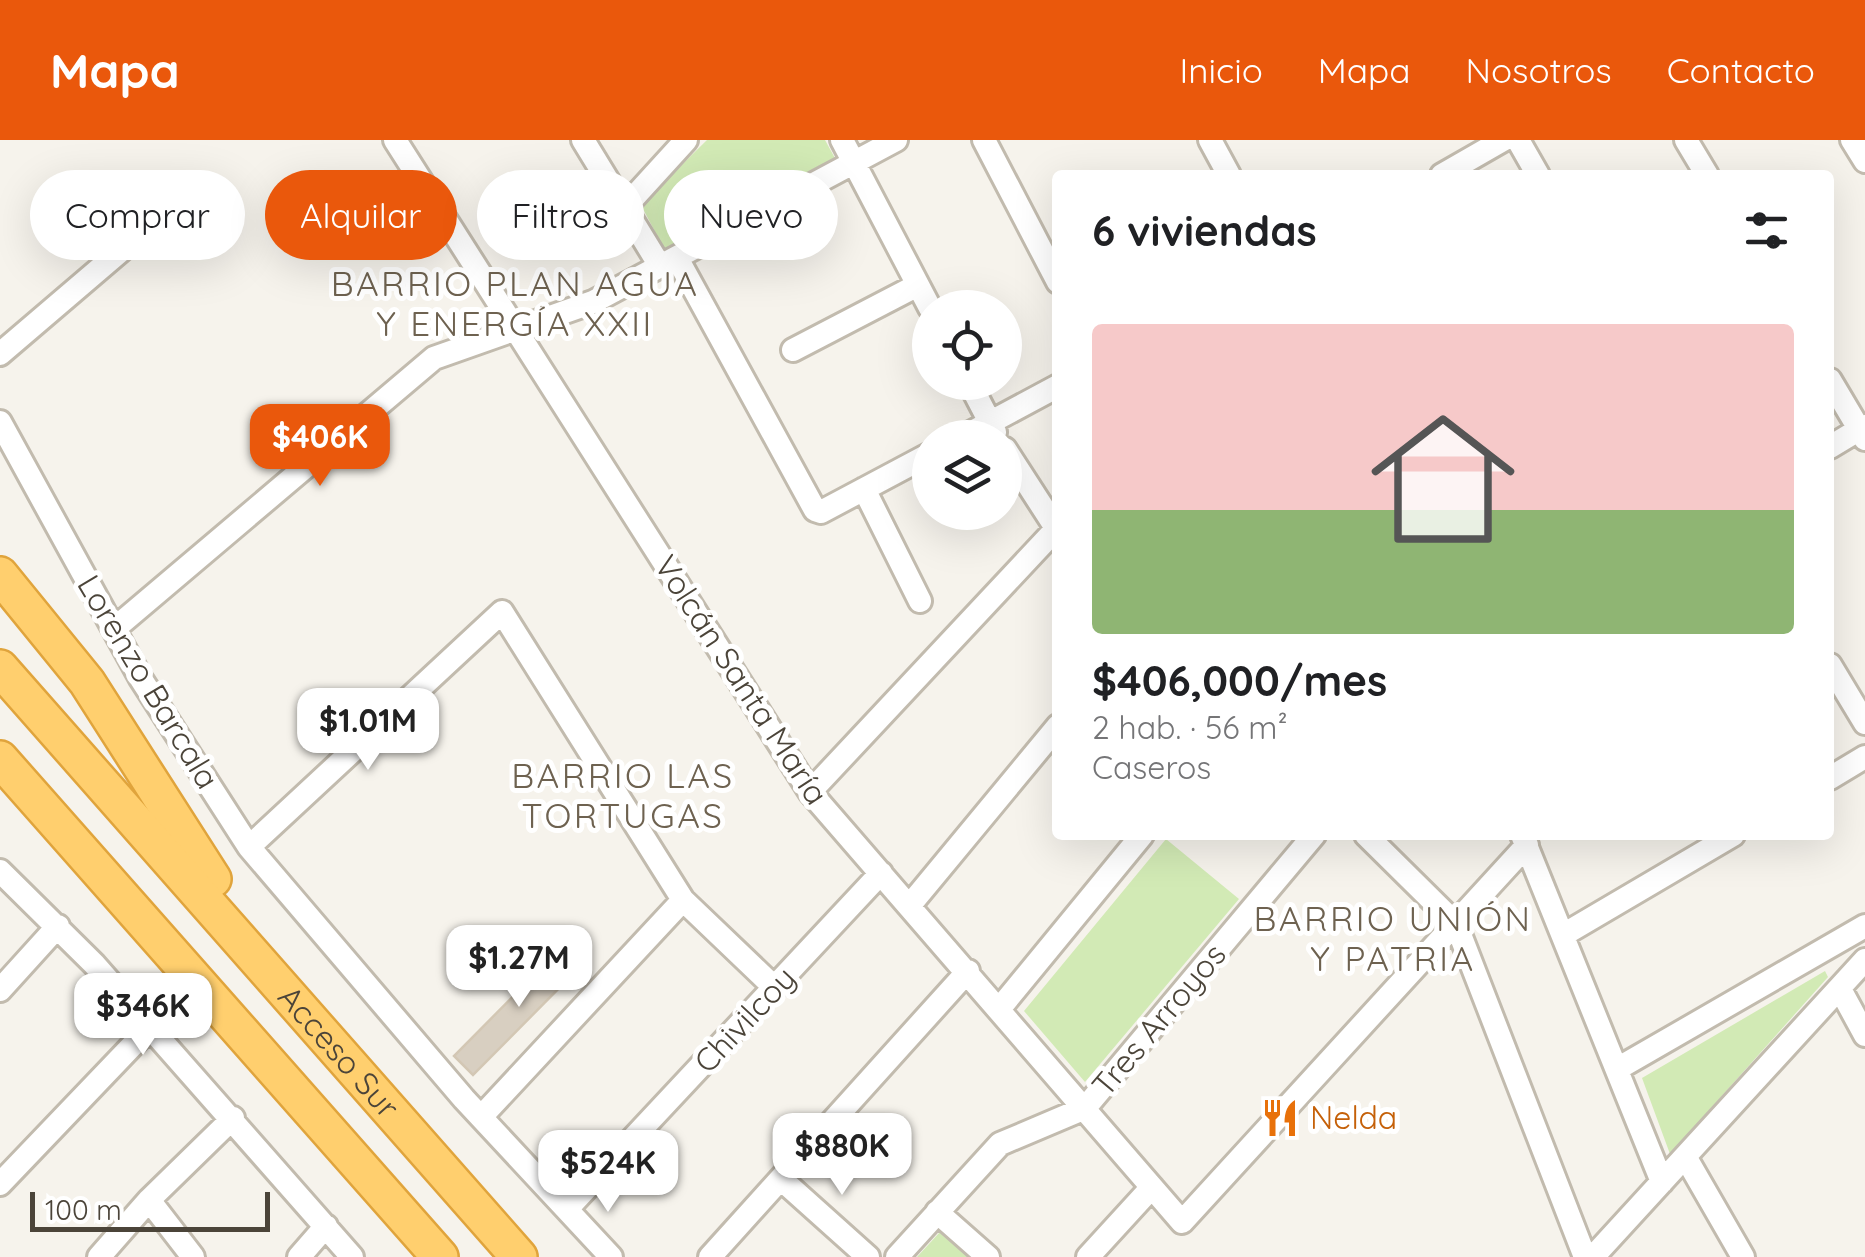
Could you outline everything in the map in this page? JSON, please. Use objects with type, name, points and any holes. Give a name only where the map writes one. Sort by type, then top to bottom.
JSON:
[{"type":"highway","points":[[0,575],[87,682],[192,852],[370,1088]]},
{"type":"highway","name":"Acceso Sur","points":[[0,668],[518,1257]]},
{"type":"highway","name":"Acceso Sur","points":[[0,759],[440,1257]]},
{"type":"highway","points":[[0,797],[257,1050]]},
{"type":"street","name":"Volcán Santa María","points":[[395,140],[810,792],[1182,1222],[1456,924]]},
{"type":"street","points":[[583,140],[602,170]]},
{"type":"street","points":[[644,186],[686,140]]},
{"type":"street","points":[[842,140],[920,290]]},
{"type":"street","points":[[114,630],[434,358],[517,332],[593,302],[896,140]]},
{"type":"street","points":[[984,140],[1052,270]]},
{"type":"street","points":[[1451,170],[1502,140]]},
{"type":"street","points":[[1518,140],[1535,170]]},
{"type":"street","points":[[1686,140],[1704,170]]},
{"type":"street","points":[[1852,140],[1865,162]]},
{"type":"street","points":[[1214,141],[1227,170]]},
{"type":"street","points":[[644,231],[668,262],[817,512],[912,464]]},
{"type":"street","points":[[0,354],[110,260]]},
{"type":"street","points":[[792,350],[918,286]]},
{"type":"street","points":[[1834,386],[1863,431],[1834,444]]},
{"type":"street","points":[[1009,420],[1052,390]]},
{"type":"street","name":"Lorenzo Barcala","points":[[0,422],[114,630],[249,847],[481,1117],[611,1257]]},
{"type":"street","points":[[1022,475],[1052,521]]},
{"type":"street","points":[[864,489],[920,601]]},
{"type":"street","points":[[810,792],[1052,534]]},
{"type":"street","points":[[249,847],[502,612],[683,900],[775,988]]},
{"type":"street","points":[[1834,672],[1865,724]]},
{"type":"street","points":[[910,905],[1052,733]]},
{"type":"street","points":[[1834,776],[1865,757]]},
{"type":"street","points":[[1000,1008],[1138,840]]},
{"type":"street","name":"Tres Arroyos","points":[[897,1257],[1000,1144],[1085,1108],[1310,840]]},
{"type":"street","points":[[1371,840],[1456,924],[1585,1257]]},
{"type":"street","points":[[1456,924],[1525,840],[1662,1182]]},
{"type":"street","points":[[1563,935],[1724,840]]},
{"type":"street","points":[[0,871],[58,926],[233,1118],[352,1257]]},
{"type":"street","name":"Chivilcoy","points":[[567,1210],[881,874]]},
{"type":"street","points":[[481,1117],[683,900]]},
{"type":"street","points":[[0,990],[58,926]]},
{"type":"street","points":[[1617,1069],[1865,926]]},
{"type":"street","points":[[1593,1257],[1865,960]]},
{"type":"street","points":[[710,1257],[968,972]]},
{"type":"street","points":[[1840,988],[1865,1035]]},
{"type":"street","points":[[0,1184],[150,1027]]},
{"type":"street","points":[[99,1257],[233,1118]]},
{"type":"street","points":[[1686,1158],[1740,1256]]},
{"type":"street","points":[[781,1178],[868,1257]]},
{"type":"street","points":[[1088,1257],[1152,1187]]},
{"type":"street","points":[[150,1200],[193,1257]]},
{"type":"street","points":[[937,1212],[988,1257]]},
{"type":"street","points":[[298,1257],[326,1226]]},
{"type":"green space","points":[[707,140],[825,140],[836,160],[817,170],[677,170]]},
{"type":"green space","points":[[664,182],[664,249],[644,211],[644,202]]},
{"type":"green space","points":[[1165,840],[1239,899],[1085,1082],[1024,1011]]},
{"type":"green space","points":[[1825,971],[1828,977],[1670,1154],[1642,1078]]},
{"type":"green space","points":[[940,1232],[969,1257],[917,1257]]},
{"type":"building","points":[[565,944],[584,963],[473,1075],[454,1056]]},
{"type":"place","name":"Nelda","points":[[1280,1118]]},
{"type":"district","name":"BARRIO PLAN AGUA Y ENERGÍA XXII","points":[[515,304]]},
{"type":"district","name":"BARRIO LAS TORTUGAS","points":[[623,796]]},
{"type":"district","name":"BARRIO UNIÓN Y PATRIA","points":[[1393,939]]}]
